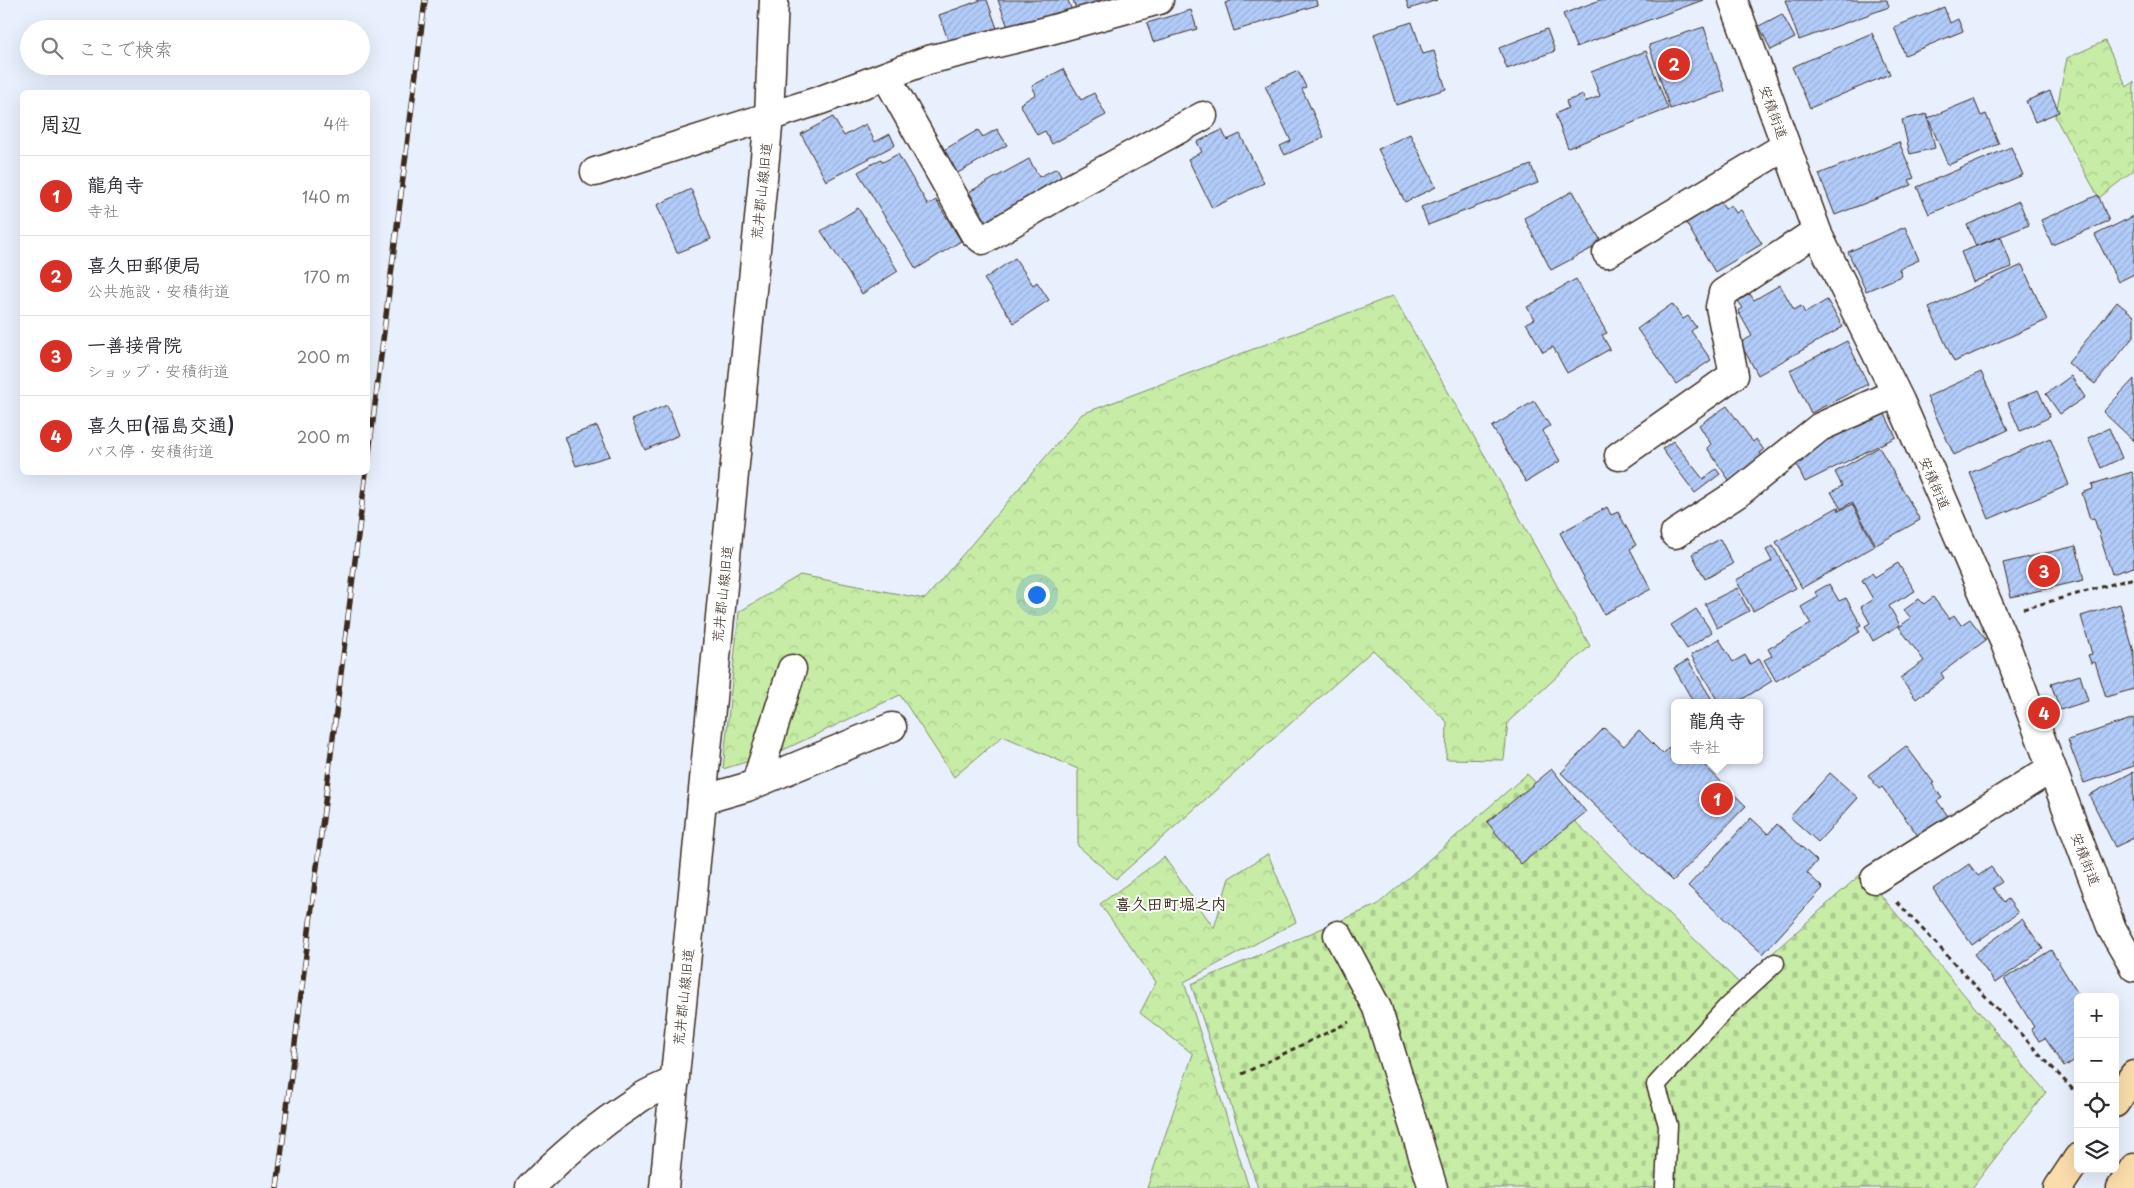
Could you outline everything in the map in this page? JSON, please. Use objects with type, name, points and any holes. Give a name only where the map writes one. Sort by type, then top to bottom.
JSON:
[{"type":"highway","points":[[2119,1096],[2134,1075]]},
{"type":"highway","points":[[2058,1188],[2074,1164]]},
{"type":"highway","points":[[2121,1188],[2134,1168]]},
{"type":"street","name":"荒井郡山線旧道","points":[[664,1188],[769,117],[774,0]]},
{"type":"street","points":[[595,172],[822,100],[928,60],[1043,32],[1159,0]]},
{"type":"street","name":"安積街道","points":[[1733,0],[1817,231],[1846,294],[1896,393],[1993,617],[2112,929],[2134,967]]},
{"type":"street","points":[[886,76],[974,233],[983,240],[1073,187],[1203,116]]},
{"type":"street","points":[[1607,253],[1786,146]]},
{"type":"street","points":[[1619,456],[1734,375],[1720,307],[1723,293],[1817,231]]},
{"type":"street","points":[[1674,534],[1738,493],[1820,427],[1896,393]]},
{"type":"street","points":[[756,783],[792,669]]},
{"type":"street","points":[[702,800],[756,783],[892,728]]},
{"type":"street","points":[[1876,879],[2052,768]]},
{"type":"street","points":[[1338,935],[1377,1008],[1434,1188]]},
{"type":"street","points":[[530,1188],[545,1172],[578,1144],[638,1099],[675,1081]]},
{"type":"lane","points":[[1665,1188],[1668,1124],[1656,1085],[1727,1007],[1775,963]]},
{"type":"path","points":[[1993,617],[2134,578]]},
{"type":"path","points":[[1876,879],[2074,1091]]},
{"type":"path","points":[[1242,1074],[1377,1008]]},
{"type":"green space","points":[[2105,41],[2127,87],[2134,82],[2134,170],[2099,198],[2055,117],[2067,58]]},
{"type":"green space","points":[[1393,296],[1500,482],[1590,646],[1508,722],[1504,760],[1446,759],[1447,722],[1373,650],[1116,879],[1078,846],[1078,769],[1003,736],[954,777],[900,695],[779,752],[723,769],[739,612],[800,575],[925,599],[1082,414]]},
{"type":"green space","points":[[1527,774],[1739,983],[1862,873],[2046,1092],[1972,1188],[1258,1188],[1191,984],[1377,905]]},
{"type":"green space","points":[[1268,854],[1296,922],[1184,982],[1249,1188],[1147,1188],[1193,1054],[1140,1013],[1156,982],[1100,904],[1164,857],[1214,928],[1229,878]]},
{"type":"building","points":[[981,0],[987,0],[998,31],[951,48],[939,15]]},
{"type":"building","points":[[998,0],[1068,0],[1072,11],[1009,30]]},
{"type":"building","points":[[1073,0],[1103,0],[1076,9]]},
{"type":"building","points":[[1234,0],[1316,0],[1317,5],[1234,31],[1225,3]]},
{"type":"building","points":[[1406,0],[1437,0],[1409,9]]},
{"type":"building","points":[[1600,0],[1703,0],[1576,47],[1563,14]]},
{"type":"building","points":[[1785,0],[1887,0],[1889,7],[1799,40]]},
{"type":"building","points":[[1944,7],[1950,23],[1958,19],[1963,31],[1905,55],[1894,27]]},
{"type":"building","points":[[1191,10],[1197,29],[1153,42],[1147,23]]},
{"type":"building","points":[[1782,14],[1795,38],[1771,50],[1759,26]]},
{"type":"building","points":[[1412,22],[1423,54],[1434,51],[1446,89],[1396,105],[1374,34]]},
{"type":"building","points":[[1704,27],[1725,91],[1670,109],[1649,45]]},
{"type":"building","points":[[1547,29],[1555,51],[1507,69],[1499,48]]},
{"type":"building","points":[[1872,33],[1890,74],[1810,108],[1792,67]]},
{"type":"building","points":[[1646,51],[1668,109],[1568,148],[1555,114],[1568,108],[1566,101],[1583,95],[1585,102],[1600,96],[1591,72]]},
{"type":"building","points":[[1063,69],[1081,100],[1094,93],[1106,115],[1052,144],[1045,131],[1037,135],[1020,104],[1036,94],[1032,86]]},
{"type":"building","points":[[1298,71],[1306,87],[1302,89],[1324,137],[1285,155],[1280,146],[1291,141],[1265,86]]},
{"type":"building","points":[[2050,91],[2059,112],[2035,122],[2026,101]]},
{"type":"building","points":[[1974,99],[1981,116],[1986,114],[1999,144],[1948,165],[1928,118]]},
{"type":"building","points":[[1927,114],[1935,148],[1910,154],[1902,120]]},
{"type":"building","points":[[833,117],[844,136],[866,124],[875,142],[890,134],[895,145],[826,181],[801,134]]},
{"type":"building","points":[[997,129],[1007,145],[956,174],[942,151],[978,130],[983,137]]},
{"type":"building","points":[[1222,130],[1227,140],[1240,134],[1264,183],[1212,208],[1188,159],[1202,152],[1197,142]]},
{"type":"building","points":[[1410,134],[1436,187],[1405,202],[1378,149]]},
{"type":"building","points":[[1899,142],[1914,178],[1909,180],[1912,185],[1835,215],[1819,174]]},
{"type":"building","points":[[2011,147],[2023,175],[1929,214],[1917,187]]},
{"type":"building","points":[[898,154],[928,205],[936,200],[961,241],[916,269],[858,172],[881,159],[883,162]]},
{"type":"building","points":[[1029,159],[1039,177],[1057,168],[1065,183],[998,220],[996,216],[986,221],[969,192]]},
{"type":"building","points":[[1531,165],[1538,183],[1428,225],[1421,207]]},
{"type":"building","points":[[691,189],[711,239],[677,253],[657,205]]},
{"type":"building","points":[[1573,191],[1602,243],[1551,270],[1524,218]]},
{"type":"building","points":[[1716,195],[1725,209],[1731,205],[1736,213],[1741,210],[1762,244],[1715,272],[1682,216]]},
{"type":"building","points":[[2098,195],[2109,221],[2052,245],[2041,220]]},
{"type":"building","points":[[2019,201],[2029,225],[1976,246],[1967,225]]},
{"type":"building","points":[[858,208],[898,271],[862,294],[821,231]]},
{"type":"building","points":[[2134,216],[2134,274],[2118,282],[2095,235]]},
{"type":"building","points":[[1905,227],[1919,260],[1899,269],[1902,276],[1866,291],[1848,252]]},
{"type":"building","points":[[2001,237],[2012,267],[1973,282],[1961,252]]},
{"type":"building","points":[[1015,258],[1033,285],[1037,282],[1049,300],[1014,323],[984,279]]},
{"type":"building","points":[[2022,265],[2047,320],[1954,362],[1929,308]]},
{"type":"building","points":[[1576,279],[1607,333],[1602,335],[1610,349],[1567,373],[1553,347],[1543,352],[1526,323],[1534,319],[1527,307]]},
{"type":"building","points":[[1780,285],[1794,310],[1801,306],[1805,313],[1827,300],[1843,327],[1758,375],[1740,343],[1752,336],[1738,311],[1743,308],[1738,301],[1750,294],[1754,300]]},
{"type":"building","points":[[2117,302],[2134,316],[2134,336],[2095,384],[2068,363]]},
{"type":"building","points":[[1672,304],[1683,319],[1688,316],[1696,327],[1691,331],[1711,360],[1676,384],[1637,329]]},
{"type":"building","points":[[1847,341],[1868,384],[1811,413],[1790,370]]},
{"type":"building","points":[[1981,372],[2008,430],[1954,455],[1927,397]]},
{"type":"building","points":[[2071,376],[2085,397],[2060,414],[2046,394]]},
{"type":"building","points":[[2134,379],[2134,441],[2103,412]]},
{"type":"building","points":[[2038,390],[2050,417],[2020,431],[2008,403]]},
{"type":"building","points":[[1534,401],[1550,426],[1542,431],[1560,461],[1526,482],[1492,427]]},
{"type":"building","points":[[667,405],[679,435],[645,450],[632,420]]},
{"type":"building","points":[[1727,406],[1753,442],[1756,439],[1764,450],[1760,453],[1765,460],[1731,483],[1707,448],[1711,444],[1699,425]]},
{"type":"building","points":[[1883,410],[1896,437],[1805,482],[1796,464],[1803,461],[1799,452]]},
{"type":"building","points":[[597,426],[610,456],[576,466],[565,437]]},
{"type":"building","points":[[2109,428],[2122,458],[2101,468],[2088,438]]},
{"type":"building","points":[[2050,438],[2069,485],[1989,519],[1970,473]]},
{"type":"building","points":[[1673,441],[1703,479],[1716,469],[1720,474],[1695,493],[1662,449]]},
{"type":"building","points":[[1879,447],[1920,520],[1876,545],[1852,502],[1841,509],[1831,492],[1842,486],[1835,472]]},
{"type":"building","points":[[2132,472],[2134,479],[2134,567],[2112,574],[2094,518],[2090,519],[2082,493],[2093,489],[2092,484]]},
{"type":"building","points":[[1852,504],[1875,546],[1802,588],[1776,542],[1838,507],[1839,511]]},
{"type":"building","points":[[1607,507],[1611,515],[1618,512],[1636,545],[1630,549],[1651,589],[1604,614],[1560,533]]},
{"type":"building","points":[[1720,539],[1733,564],[1705,579],[1692,554]]},
{"type":"building","points":[[1773,546],[1796,588],[1753,611],[1736,580],[1772,561],[1766,550]]},
{"type":"building","points":[[2076,546],[2084,580],[2011,597],[2003,563]]},
{"type":"building","points":[[1898,563],[1915,591],[1889,606],[1900,625],[1873,641],[1865,626],[1870,623],[1861,607],[1873,599],[1862,580],[1872,573],[1875,577]]},
{"type":"building","points":[[1829,584],[1839,601],[1846,598],[1861,625],[1857,627],[1860,632],[1776,681],[1764,660],[1772,656],[1768,649],[1811,624],[1801,607],[1818,597],[1815,592]]},
{"type":"building","points":[[1737,588],[1749,611],[1717,628],[1705,604]]},
{"type":"building","points":[[1933,597],[1949,619],[1954,615],[1961,625],[1970,619],[1986,640],[1941,673],[1944,678],[1916,699],[1900,678],[1924,661],[1899,627],[1911,618],[1904,610],[1919,599],[1924,604]]},
{"type":"building","points":[[2120,604],[2134,652],[2134,689],[2106,697],[2095,662],[2091,663],[2088,655],[2092,654],[2081,616]]},
{"type":"building","points":[[1696,609],[1712,632],[1687,649],[1671,625]]},
{"type":"building","points":[[1719,639],[1733,662],[1745,655],[1750,664],[1759,659],[1772,681],[1743,699],[1717,699],[1691,655]]},
{"type":"building","points":[[1688,660],[1712,699],[1692,699],[1674,668]]},
{"type":"building","points":[[2080,675],[2088,701],[2060,710],[2051,684]]},
{"type":"building","points":[[2134,718],[2134,766],[2084,783],[2068,740]]},
{"type":"building","points":[[1604,728],[1624,746],[1639,730],[1663,754],[1671,745],[1671,764],[1703,764],[1746,806],[1673,881],[1561,773]]},
{"type":"building","points":[[1906,746],[1934,783],[1932,784],[1942,798],[1937,801],[1948,816],[1919,837],[1882,787],[1879,789],[1868,775]]},
{"type":"building","points":[[1552,769],[1586,812],[1521,864],[1487,822]]},
{"type":"building","points":[[2133,772],[2134,838],[2115,847],[2089,795]]},
{"type":"building","points":[[1830,773],[1858,798],[1818,842],[1790,817]]},
{"type":"building","points":[[1751,818],[1768,834],[1777,824],[1817,861],[1807,873],[1823,888],[1763,954],[1688,886]]},
{"type":"building","points":[[1969,864],[1978,876],[1991,867],[2002,882],[1993,888],[2004,902],[2008,899],[2018,913],[1972,945],[1933,889]]},
{"type":"building","points":[[2022,919],[2043,949],[1995,983],[1974,954]]},
{"type":"building","points":[[2051,950],[2078,993],[2074,993],[2074,1061],[2064,1067],[2045,1038],[2039,1041],[2031,1029],[2034,1027],[2004,979]]},
{"type":"railway","points":[[370,445],[425,0]]},
{"type":"railway","points":[[277,1188],[366,475]]},
{"type":"place","name":"喜久田郵便局","points":[[1674,64]]},
{"type":"place","name":"一善接骨院","points":[[2044,571]]},
{"type":"place","name":"喜久田(福島交通)","points":[[2044,713]]},
{"type":"place","name":"龍角寺","points":[[1717,799]]},
{"type":"district","name":"喜久田町堀之内","points":[[1171,903]]}]
